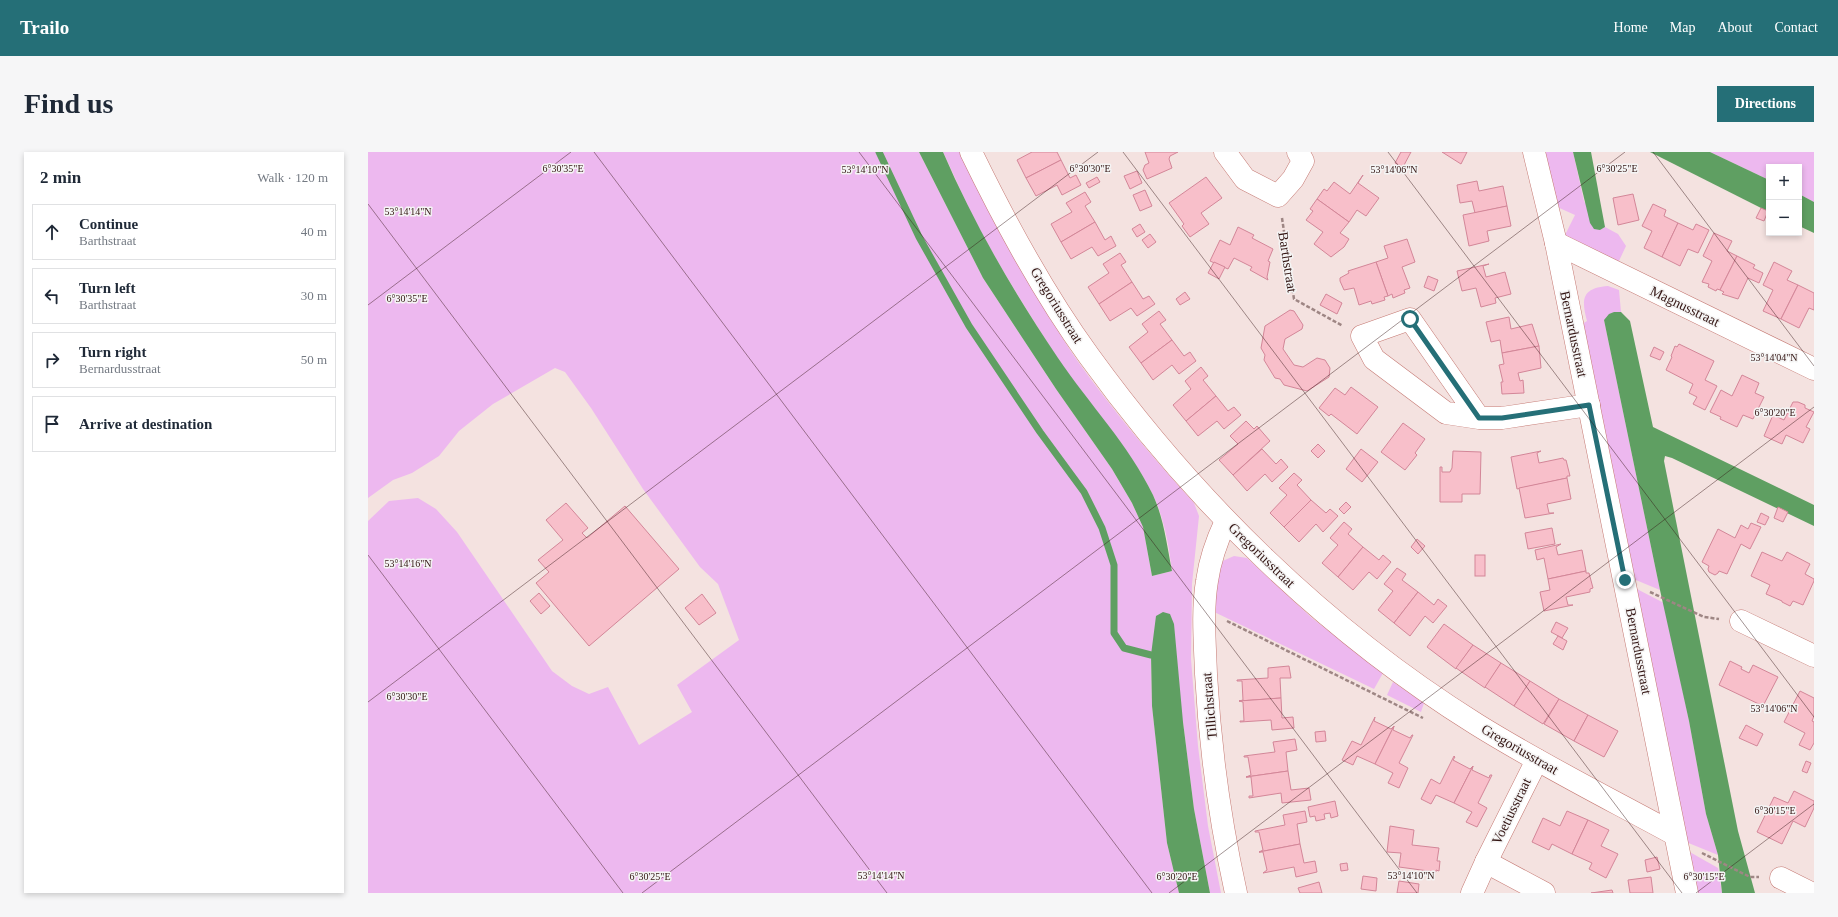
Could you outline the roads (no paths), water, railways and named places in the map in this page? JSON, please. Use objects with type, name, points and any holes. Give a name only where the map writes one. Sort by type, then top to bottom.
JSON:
[{"type":"street","name":"Gregoriusstraat","points":[[971,152],[992,196],[1042,284],[1088,355],[1170,461],[1226,521],[1279,573],[1361,644],[1419,686],[1476,724],[1536,760],[1674,834]]},
{"type":"street","points":[[1225,152],[1245,179],[1278,196],[1293,179],[1303,161],[1298,152]]},
{"type":"street","name":"Bernardusstraat","points":[[1534,152],[1556,243],[1687,893]]},
{"type":"street","name":"Magnusstraat","points":[[1556,243],[1814,369]]},
{"type":"street","points":[[1479,418],[1410,319],[1362,336],[1374,359],[1446,413],[1479,418],[1502,418],[1589,405]]},
{"type":"street","name":"Tillichstraat","points":[[1226,521],[1214,548],[1207,582],[1205,610],[1208,708],[1218,794],[1236,893]]},
{"type":"street","points":[[1741,621],[1814,656]]},
{"type":"street","name":"Voetiusstraat","points":[[1472,893],[1536,760]]},
{"type":"street","points":[[1486,862],[1544,893]]},
{"type":"street","points":[[1781,878],[1811,893]]},
{"type":"waterway","points":[[879,152],[919,237],[969,326],[1040,432],[1084,492],[1102,528],[1114,565],[1114,633],[1124,648],[1151,655]]}]
